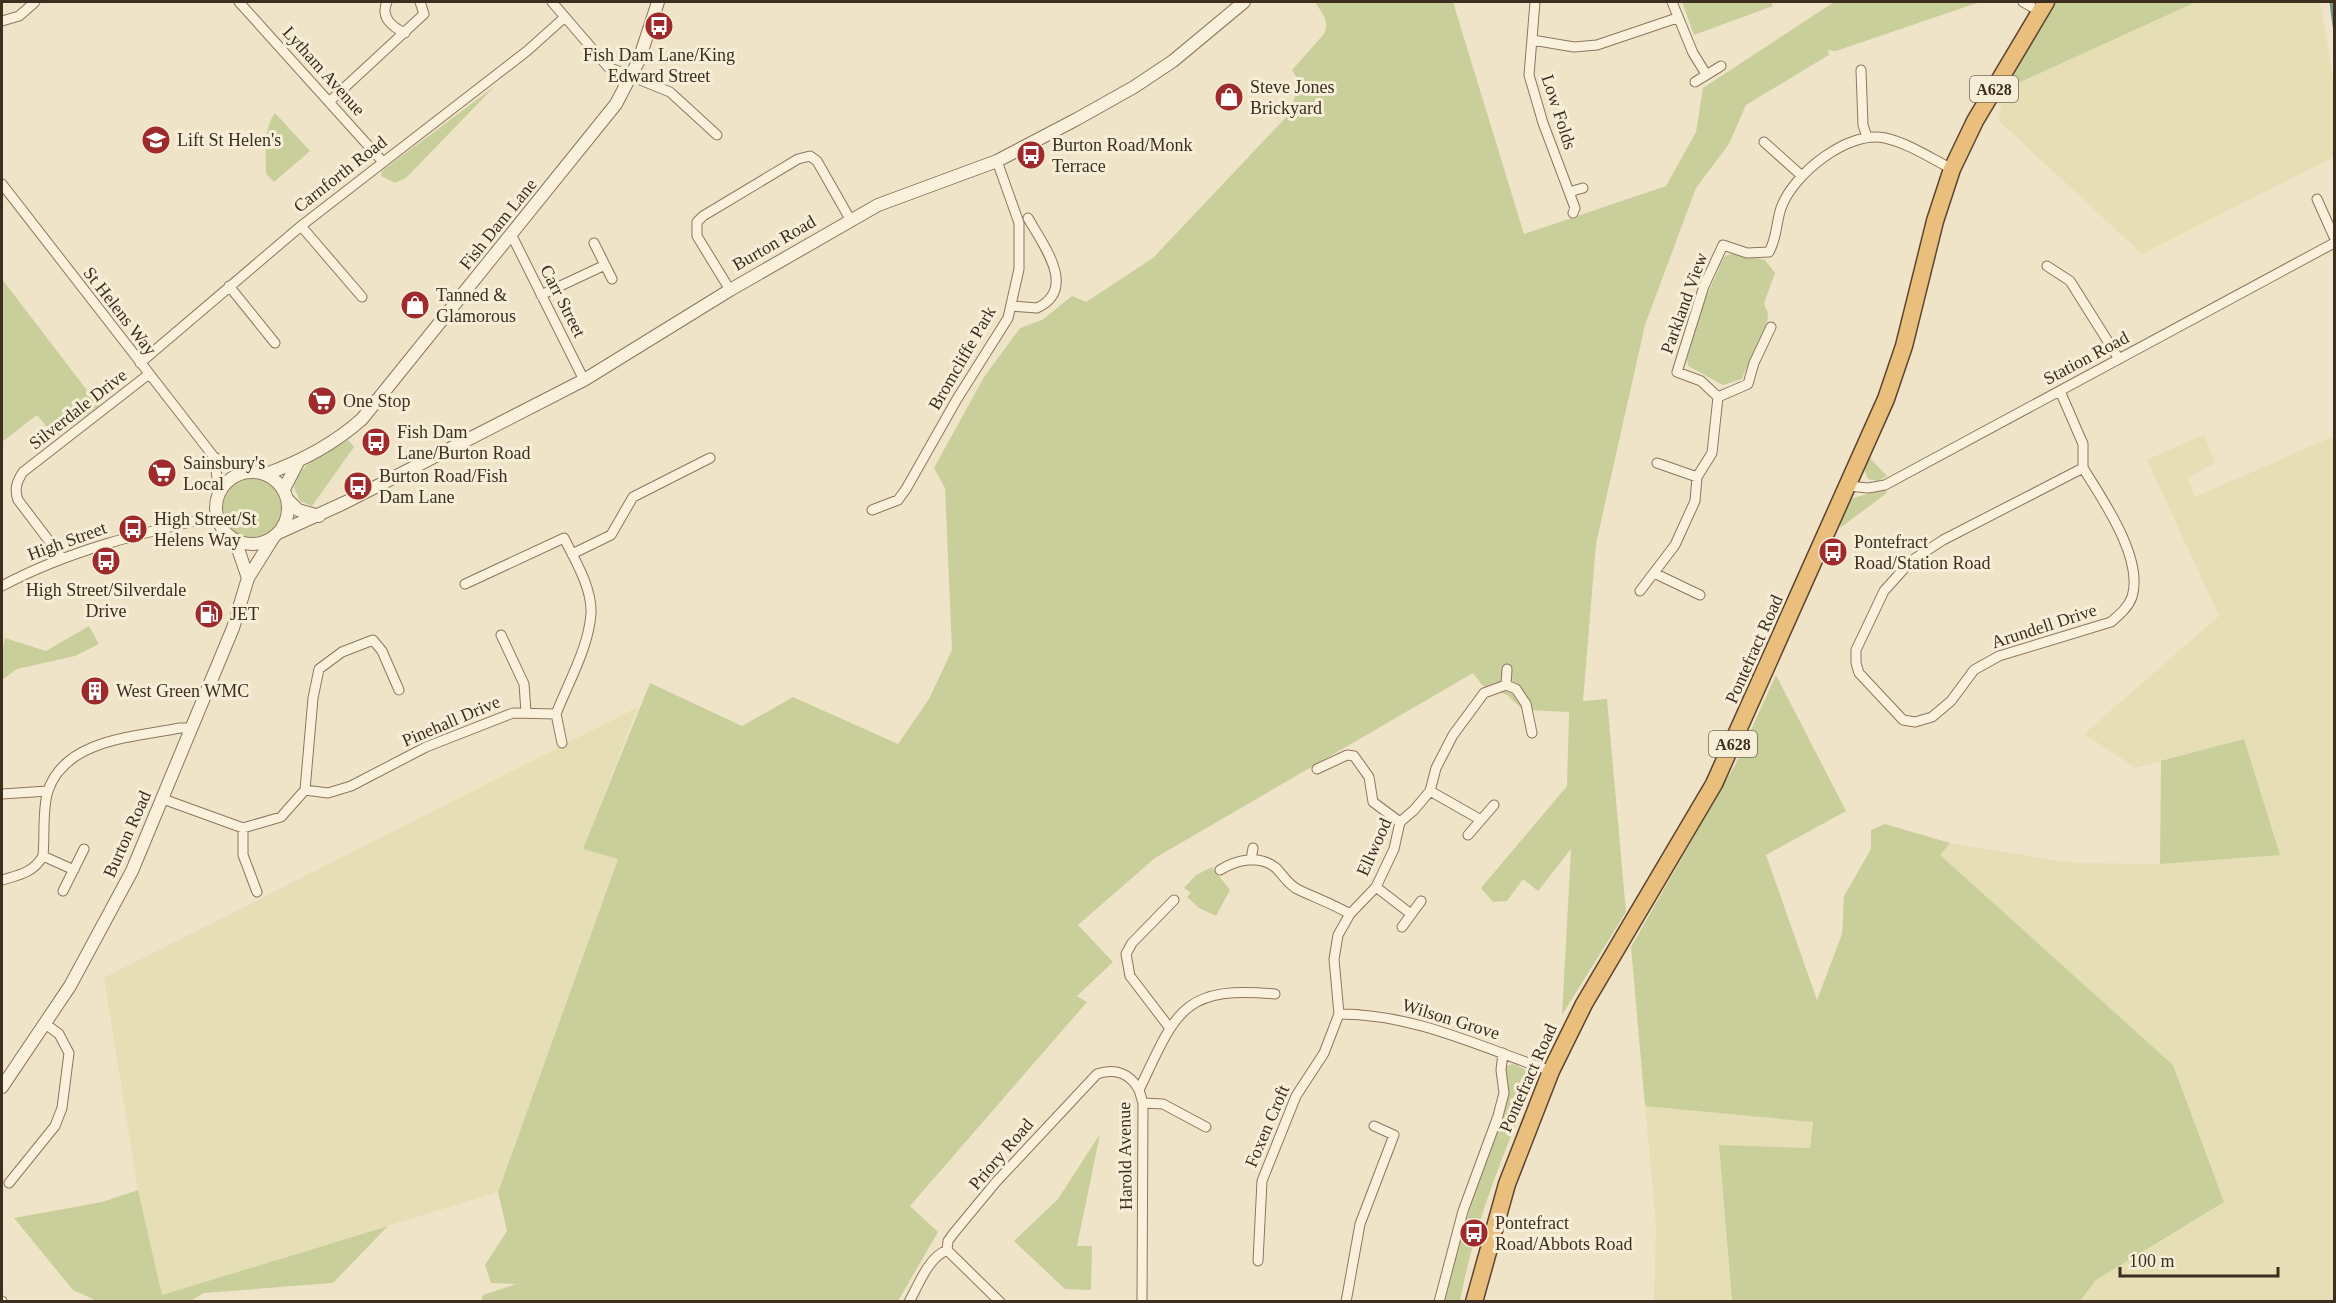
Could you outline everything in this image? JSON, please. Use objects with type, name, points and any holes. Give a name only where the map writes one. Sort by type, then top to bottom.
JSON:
[{"type":"highway","name":"Pontefract Road","points":[[1474,1302],[1510,1174],[1551,1071],[1584,1004],[1714,784],[1849,486],[1896,373],[1921,283],[1935,221],[1952,169],[2034,3]]},
{"type":"street","points":[[2,21],[19,16],[35,2]]},
{"type":"street","name":"Lytham Avenue","points":[[239,2],[383,162]]},
{"type":"street","points":[[387,2],[385,15],[390,24],[405,33]]},
{"type":"street","points":[[330,101],[423,14],[420,2]]},
{"type":"street","points":[[552,2],[608,67],[670,92],[717,135]]},
{"type":"street","name":"Fish Dam Lane","points":[[266,474],[298,462],[346,434],[362,419],[512,236],[616,104],[631,78],[648,38],[658,2]]},
{"type":"street","name":"Low Folds","points":[[1535,2],[1529,75],[1543,123],[1575,208],[1573,213]]},
{"type":"street","points":[[1672,2],[1677,18],[1706,74]]},
{"type":"street","name":"Burton Road","points":[[2,1087],[97,939],[132,871],[233,628],[248,578],[276,535],[319,516],[584,380],[850,219],[892,198],[997,161],[1134,87],[1173,61],[1239,3]]},
{"type":"street","name":"Carnforth Road","points":[[140,363],[301,226],[527,51],[565,16]]},
{"type":"street","points":[[1532,40],[1574,47],[1598,45],[1677,18]]},
{"type":"street","points":[[1695,82],[1721,66]]},
{"type":"street","points":[[1861,69],[1863,125],[1867,137],[1886,138],[1952,169]]},
{"type":"street","name":"Parkland View","points":[[1718,397],[1701,381],[1677,372],[1704,286],[1723,245],[1747,253],[1769,252],[1774,243],[1782,207],[1802,176],[1831,152],[1867,137]]},
{"type":"street","points":[[1764,142],[1802,176]]},
{"type":"street","points":[[730,290],[697,236],[697,222],[703,216],[798,159],[810,156],[817,160],[850,219]]},
{"type":"street","name":"Bromcliffe Park","points":[[872,510],[898,500],[906,489],[957,399],[1002,330],[1011,306],[1019,269],[1019,224],[997,161]]},
{"type":"street","name":"St Helens Way","points":[[2,184],[214,457],[243,472]]},
{"type":"street","points":[[1569,192],[1583,188]]},
{"type":"street","points":[[2317,199],[2330,215],[2334,237]]},
{"type":"street","points":[[1011,306],[1037,308],[1046,304],[1057,286],[1054,264],[1028,218]]},
{"type":"street","points":[[301,226],[362,297]]},
{"type":"street","name":"Carr Street","points":[[512,236],[584,380]]},
{"type":"street","points":[[594,243],[612,279]]},
{"type":"street","name":"Station Road","points":[[1849,486],[1868,488],[1885,485],[2334,243]]},
{"type":"street","points":[[542,295],[605,265]]},
{"type":"street","points":[[2047,266],[2070,281],[2119,359]]},
{"type":"street","points":[[229,286],[275,343]]},
{"type":"street","points":[[1640,591],[1656,574],[1676,545],[1695,501],[1696,477],[1712,453],[1718,397],[1748,384],[1754,363],[1771,327]]},
{"type":"street","name":"Silverdale Drive","points":[[62,558],[18,500],[16,494],[18,479],[23,472],[149,374]]},
{"type":"street","name":"Arundell Drive","points":[[2060,391],[2083,444],[2084,468],[2131,556],[2132,597],[2125,610],[2111,622],[1999,656],[1974,670],[1951,700],[1932,717],[1915,722],[1903,720],[1859,673],[1856,663],[1856,650],[1884,591],[1911,561],[1943,540],[2084,468]]},
{"type":"street","name":"St Helens Way","points":[[214,457],[219,491]]},
{"type":"street","points":[[572,554],[611,535],[633,497],[710,458]]},
{"type":"street","points":[[298,462],[286,494],[288,517],[276,535],[254,544],[235,540],[224,531],[216,516],[219,491],[229,479],[243,472],[266,474],[286,494],[298,510],[319,516]]},
{"type":"street","points":[[1657,463],[1696,477]]},
{"type":"street","name":"High Street","points":[[2,586],[62,558],[144,532],[216,516]]},
{"type":"street","points":[[465,584],[564,538],[584,582],[591,611],[586,640],[556,714],[562,743]]},
{"type":"street","points":[[235,540],[248,578]]},
{"type":"street","points":[[1656,574],[1700,595]]},
{"type":"street","points":[[501,635],[524,684],[526,712]]},
{"type":"street","points":[[163,799],[243,828],[281,817],[305,790],[313,698],[319,669],[342,652],[373,640],[382,651],[399,690]]},
{"type":"street","points":[[1507,669],[1506,686],[1516,689],[1526,704],[1532,733]]},
{"type":"street","name":"Ellwood","points":[[1339,1014],[1334,959],[1338,935],[1350,914],[1376,887],[1394,849],[1400,822],[1430,791],[1436,768],[1453,735],[1484,693],[1506,686]]},
{"type":"street","name":"Pinehall Drive","points":[[305,790],[328,793],[351,786],[426,747],[513,713],[556,714]]},
{"type":"street","points":[[2,880],[28,873],[38,865],[43,856],[48,791],[63,765],[78,753],[130,738],[180,728],[192,728]]},
{"type":"street","points":[[1317,769],[1347,754],[1354,756],[1369,777],[1374,802],[1400,822]]},
{"type":"street","points":[[2,794],[48,791]]},
{"type":"street","points":[[1430,791],[1481,820]]},
{"type":"street","points":[[1468,835],[1494,804]]},
{"type":"street","points":[[243,828],[243,855],[257,892]]},
{"type":"street","points":[[1251,860],[1253,848]]},
{"type":"street","points":[[63,891],[84,849]]},
{"type":"street","points":[[43,856],[74,870]]},
{"type":"street","points":[[1220,870],[1242,859],[1275,867],[1285,880],[1298,890],[1316,895],[1350,914]]},
{"type":"street","points":[[1376,887],[1411,914]]},
{"type":"street","points":[[1169,1027],[1130,976],[1126,954],[1174,900]]},
{"type":"street","points":[[1402,927],[1421,901]]},
{"type":"street","name":"Harold Avenue","points":[[1142,1302],[1143,1103],[1139,1090],[1169,1027],[1181,1011],[1204,998],[1237,990],[1275,994]]},
{"type":"street","name":"Wilson Grove","points":[[1339,1014],[1381,1016],[1417,1023],[1551,1071]]},
{"type":"street","name":"Foxen Croft","points":[[1258,1261],[1262,1181],[1296,1096],[1324,1053],[1339,1014]]},
{"type":"street","points":[[9,1183],[55,1126],[62,1108],[69,1053],[59,1034],[44,1023]]},
{"type":"street","name":"Pontefract Road","points":[[1439,1302],[1463,1212],[1498,1116],[1504,1093],[1501,1070],[1503,1053]]},
{"type":"street","name":"Priory Road","points":[[909,1302],[932,1261],[938,1254],[947,1250],[948,1241],[996,1182],[1097,1074],[1108,1070],[1119,1072],[1133,1078],[1139,1090]]},
{"type":"street","points":[[1143,1103],[1163,1104],[1206,1127]]},
{"type":"street","points":[[1346,1302],[1360,1224],[1394,1134],[1374,1126]]},
{"type":"street","points":[[947,1250],[1000,1302]]},
{"type":"shaded area","points":[[2196,2],[2320,2],[2334,84],[2334,157],[2142,254],[1998,120],[2005,89]]},
{"type":"shaded area","points":[[2204,434],[2215,463],[2188,478],[2195,497],[2334,436],[2334,1301],[2080,1301],[2096,1280],[2224,1202],[2173,1065],[1939,855],[1950,843],[2074,863],[2160,864],[2244,740],[2136,768],[2084,734],[2219,616],[2147,460]]},
{"type":"shaded area","points":[[638,707],[583,849],[618,858],[498,1192],[162,1295],[138,1190],[104,978]]},
{"type":"shaded area","points":[[1645,1106],[1813,1121],[1810,1148],[1719,1145],[1732,1301],[1654,1301],[1656,1225]]},
{"type":"green space","points":[[1315,2],[1453,2],[1524,234],[1666,186],[1696,132],[1703,88],[1834,2],[1980,2],[1836,51],[1828,50],[1829,55],[1746,105],[1729,144],[1696,188],[1645,325],[1596,544],[1583,701],[1607,699],[1626,912],[1562,1015],[1571,849],[1538,891],[1523,879],[1507,901],[1493,902],[1481,888],[1567,786],[1569,712],[1523,710],[1507,695],[1482,685],[1473,673],[1155,858],[1078,925],[1113,962],[1077,996],[1087,1002],[910,1206],[938,1232],[898,1301],[481,1302],[483,1295],[516,1284],[491,1283],[485,1265],[507,1231],[498,1192],[618,859],[583,849],[650,683],[742,726],[793,697],[898,744],[929,699],[952,650],[945,488],[934,468],[984,377],[1020,328],[1042,320],[1072,296],[1086,302],[1153,258],[1291,112],[1299,81],[1292,70],[1326,29],[1324,17]]},
{"type":"green space","points":[[1682,2],[1771,2],[1773,6],[1694,35]]},
{"type":"green space","points":[[2055,2],[2196,2],[2005,89]]},
{"type":"green space","points":[[495,86],[406,178],[395,183],[381,176],[382,171]]},
{"type":"green space","points":[[275,113],[310,151],[274,182],[266,174],[266,151],[267,134]]},
{"type":"green space","points":[[1732,253],[1765,260],[1775,273],[1764,303],[1768,316],[1761,339],[1742,379],[1723,385],[1688,366],[1687,359],[1704,302],[1724,257]]},
{"type":"green space","points":[[2,279],[99,406],[55,437],[37,415],[2,442]]},
{"type":"green space","points":[[348,440],[354,447],[312,506],[300,501],[294,488],[302,471],[315,459]]},
{"type":"green space","points":[[1869,457],[1887,476],[1878,481],[1868,479],[1864,469]]},
{"type":"green space","points":[[252,479],[268,484],[276,492],[281,508],[276,524],[268,532],[252,537],[236,532],[228,524],[223,508],[228,492],[236,484]]},
{"type":"green space","points":[[1884,489],[1887,493],[1840,528],[1844,508],[1850,499]]},
{"type":"green space","points":[[89,626],[99,644],[75,656],[17,669],[2,680],[2,653],[5,638],[46,651]]},
{"type":"green space","points":[[1776,675],[1846,811],[1766,855],[1817,1000],[1842,934],[1844,896],[1871,849],[1871,830],[1885,824],[1950,843],[1940,855],[2173,1065],[2224,1202],[2096,1280],[2080,1301],[1732,1301],[1719,1145],[1810,1148],[1813,1122],[1645,1106],[1631,947],[1735,765]]},
{"type":"green space","points":[[2244,739],[2280,855],[2160,864],[2161,761]]},
{"type":"green space","points":[[1212,867],[1230,890],[1216,916],[1199,908],[1187,897],[1191,893],[1184,888],[1196,875]]},
{"type":"green space","points":[[1514,1064],[1532,1073],[1534,1082],[1511,1135],[1481,1217],[1460,1301],[1443,1302],[1471,1205],[1501,1122],[1505,1103],[1505,1069],[1508,1065]]},
{"type":"green space","points":[[1100,1134],[1077,1246],[1092,1246],[1091,1290],[1065,1289],[1014,1241],[1058,1199]]},
{"type":"green space","points":[[138,1190],[162,1295],[388,1226],[333,1283],[204,1293],[190,1301],[97,1301],[73,1290],[14,1218],[102,1202]]},
{"type":"waterway","points":[[2331,2],[2334,26]]},
{"type":"place","name":"Fish Dam Lane/King Edward Street","points":[[659,26]]},
{"type":"place","name":"Steve Jones Brickyard","points":[[1229,97]]},
{"type":"place","name":"Lift St Helen's","points":[[156,140]]},
{"type":"place","name":"Burton Road/Monk Terrace","points":[[1031,155]]},
{"type":"place","name":"Tanned & Glamorous","points":[[415,305]]},
{"type":"place","name":"One Stop","points":[[322,401]]},
{"type":"place","name":"Fish Dam Lane/Burton Road","points":[[376,442]]},
{"type":"place","name":"Sainsbury's Local","points":[[162,473]]},
{"type":"place","name":"Burton Road/Fish Dam Lane","points":[[358,486]]},
{"type":"place","name":"High Street/St Helens Way","points":[[133,529]]},
{"type":"place","name":"Pontefract Road/Station Road","points":[[1833,552]]},
{"type":"place","name":"High Street/Silverdale Drive","points":[[106,561]]},
{"type":"place","name":"JET","points":[[209,614]]},
{"type":"place","name":"West Green WMC","points":[[95,691]]},
{"type":"place","name":"Pontefract Road/Abbots Road","points":[[1474,1233]]}]
